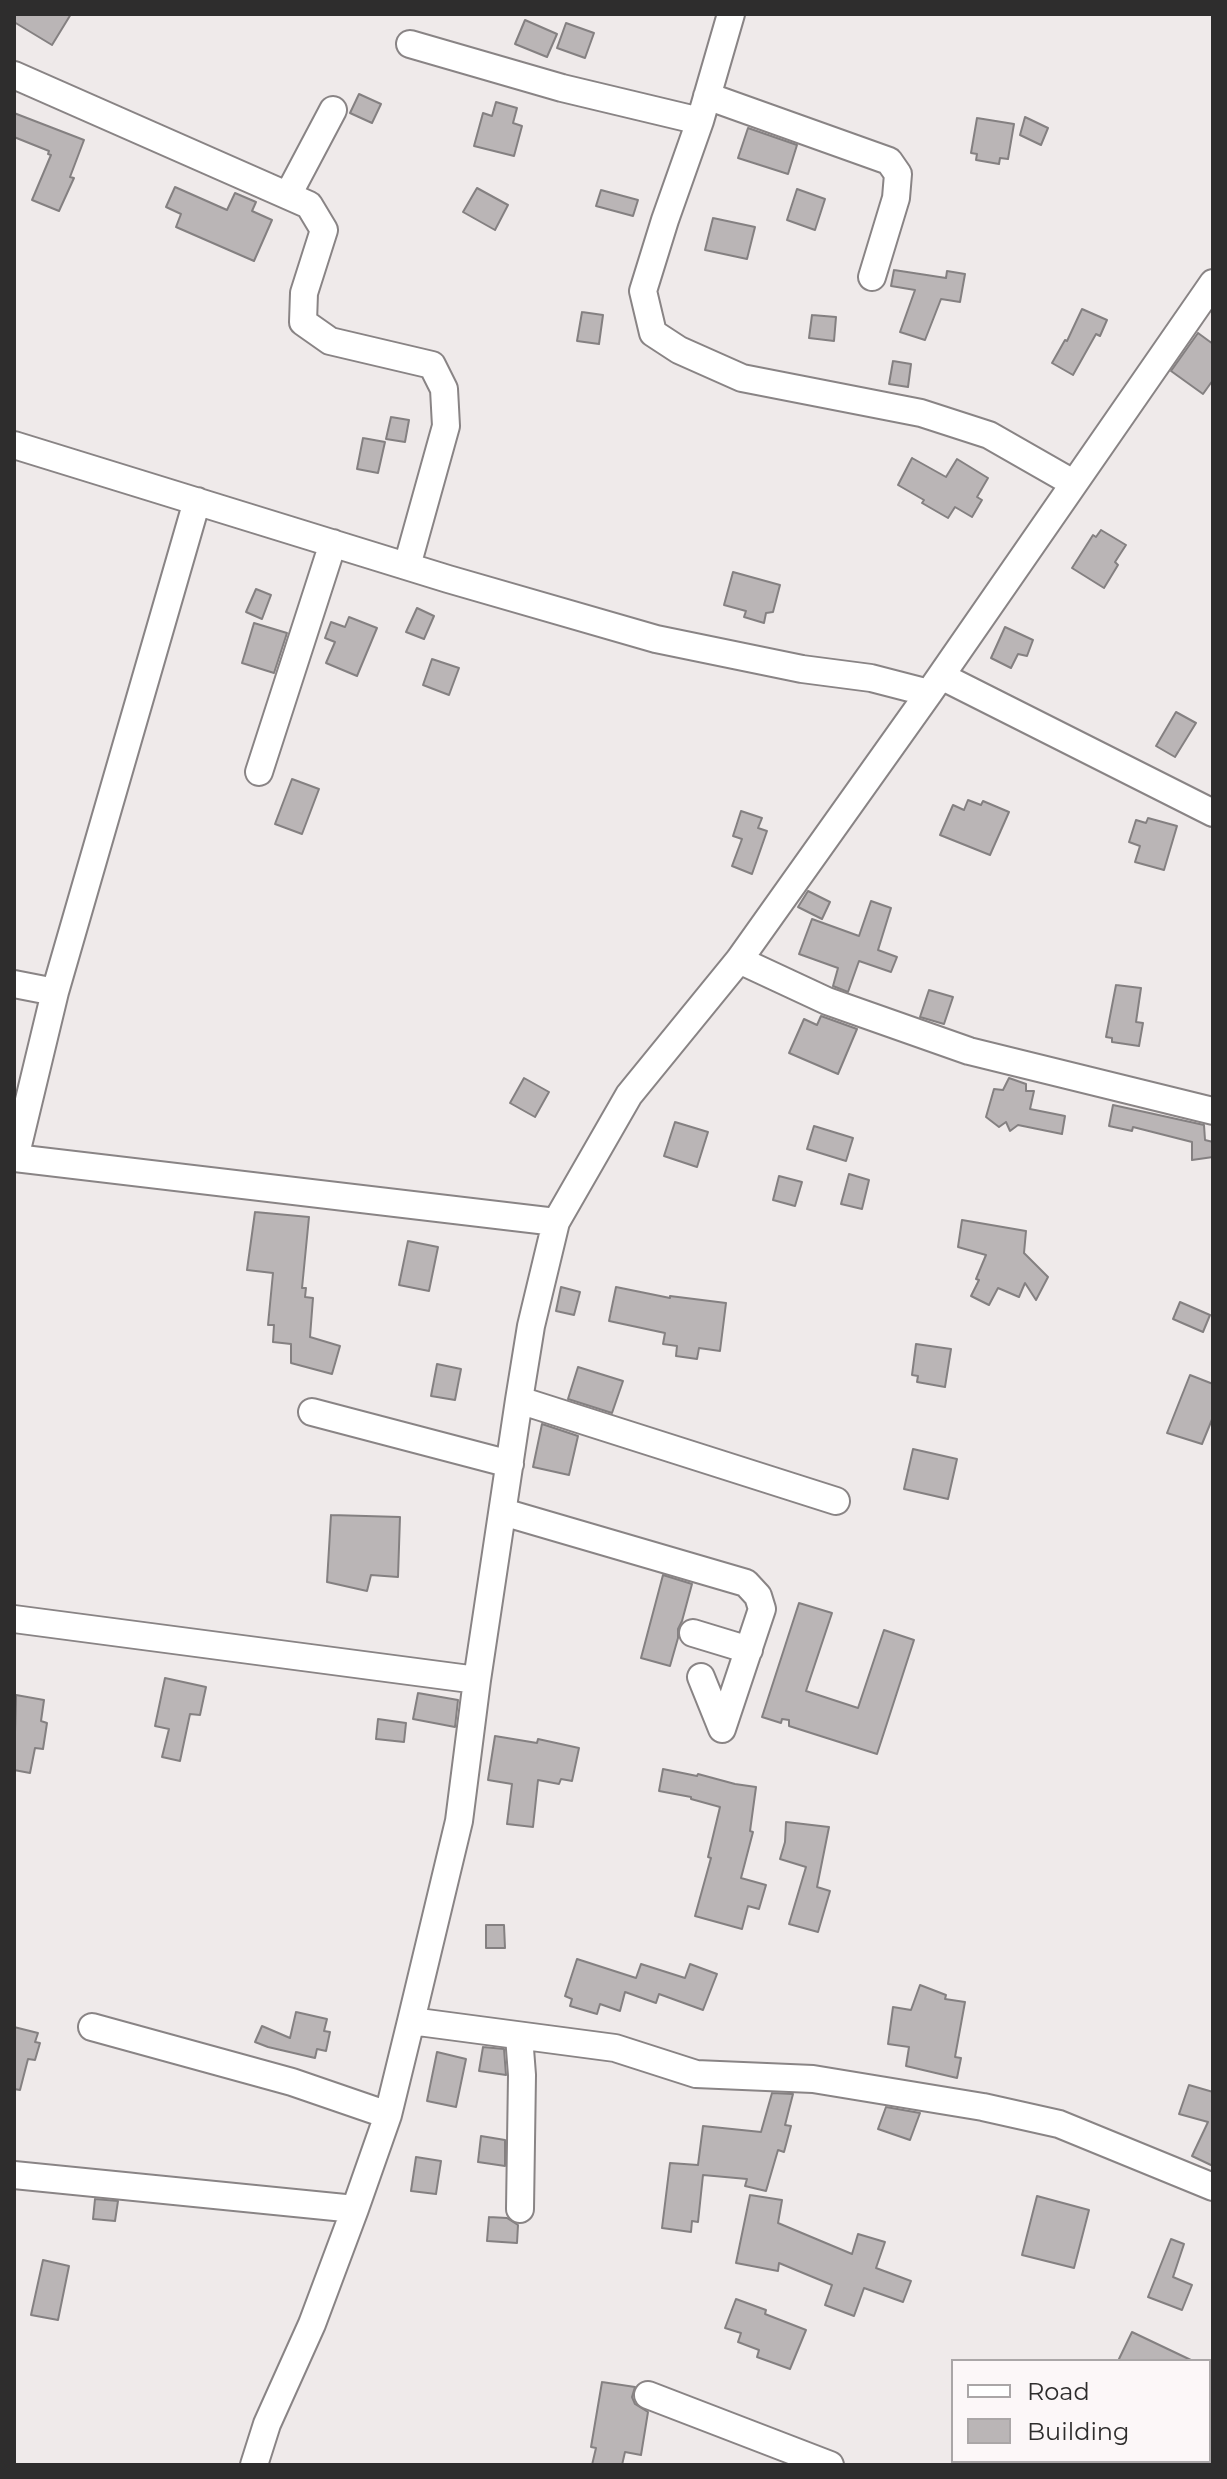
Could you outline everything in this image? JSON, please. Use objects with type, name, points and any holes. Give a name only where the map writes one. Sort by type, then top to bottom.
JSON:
[{"type":"street","points":[[731,14],[704,108],[643,291],[653,333],[679,350],[742,378],[921,413],[989,435],[1073,483]]},
{"type":"street","points":[[410,44],[562,88],[704,108],[889,161],[898,174],[896,198],[872,277]]},
{"type":"street","points":[[14,75],[309,205],[324,230],[304,293],[303,322],[330,341],[432,365],[444,389],[446,426],[407,566]]},
{"type":"street","points":[[288,195],[333,110]]},
{"type":"street","points":[[254,2465],[267,2424],[312,2324],[355,2209],[388,2115],[411,2021],[459,1821],[519,1400],[531,1326],[556,1222],[629,1095],[739,960],[935,685],[1213,283]]},
{"type":"street","points":[[14,445],[656,639],[802,669],[935,685],[1213,813]]},
{"type":"street","points":[[197,501],[55,992],[15,1158],[556,1222]]},
{"type":"street","points":[[259,772],[333,543]]},
{"type":"street","points":[[739,960],[827,1001],[969,1051],[1213,1111]]},
{"type":"street","points":[[14,984],[55,992]]},
{"type":"street","points":[[519,1400],[836,1501]]},
{"type":"street","points":[[312,1412],[510,1464]]},
{"type":"street","points":[[503,1512],[746,1583],[758,1596],[762,1609],[722,1729],[701,1677]]},
{"type":"street","points":[[14,1619],[477,1680]]},
{"type":"street","points":[[693,1633],[749,1650]]},
{"type":"street","points":[[411,2021],[615,2048],[696,2074],[813,2079],[983,2107],[1059,2124],[1213,2187]]},
{"type":"street","points":[[92,2027],[292,2082],[388,2115]]},
{"type":"street","points":[[519,2036],[522,2075],[520,2209]]},
{"type":"street","points":[[14,2175],[355,2209]]},
{"type":"street","points":[[648,2395],[830,2465]]},
{"type":"building","points":[[14,14],[71,14],[52,45],[14,22]]},
{"type":"building","points":[[525,20],[557,34],[547,57],[515,44]]},
{"type":"building","points":[[566,23],[594,33],[585,58],[557,48]]},
{"type":"building","points":[[359,94],[381,104],[372,123],[350,113]]},
{"type":"building","points":[[496,102],[517,108],[513,123],[522,126],[514,156],[474,146],[483,113],[492,116]]},
{"type":"building","points":[[14,113],[84,140],[70,177],[74,178],[59,211],[32,200],[51,155],[49,151],[14,137]]},
{"type":"building","points":[[1025,117],[1048,128],[1041,145],[1020,135]]},
{"type":"building","points":[[977,118],[1014,124],[1008,159],[1000,158],[999,164],[976,160],[977,154],[971,153]]},
{"type":"building","points":[[748,128],[797,145],[788,174],[738,158]]},
{"type":"building","points":[[175,187],[227,210],[235,193],[256,202],[252,211],[272,220],[254,261],[176,227],[181,214],[166,207]]},
{"type":"building","points":[[477,188],[508,205],[495,230],[463,212]]},
{"type":"building","points":[[797,189],[825,199],[815,230],[787,220]]},
{"type":"building","points":[[601,190],[638,200],[633,216],[596,206]]},
{"type":"building","points":[[713,218],[755,227],[747,259],[705,250]]},
{"type":"building","points":[[894,270],[946,278],[947,271],[965,274],[960,302],[941,299],[925,340],[900,332],[915,290],[891,286]]},
{"type":"building","points":[[1082,309],[1107,320],[1100,336],[1096,334],[1073,375],[1052,363],[1067,341]]},
{"type":"building","points":[[582,312],[603,315],[599,344],[577,341]]},
{"type":"building","points":[[812,315],[836,317],[834,341],[809,338]]},
{"type":"building","points":[[1198,333],[1213,344],[1213,380],[1203,394],[1171,371]]},
{"type":"building","points":[[893,361],[911,364],[908,387],[889,384]]},
{"type":"building","points":[[391,417],[409,420],[405,442],[386,439]]},
{"type":"building","points":[[363,438],[385,442],[378,473],[357,469]]},
{"type":"building","points":[[912,458],[946,477],[957,459],[988,478],[977,497],[982,500],[972,517],[955,507],[948,518],[898,485]]},
{"type":"building","points":[[1101,530],[1126,545],[1104,588],[1072,568],[1093,535],[1096,537]]},
{"type":"building","points":[[733,572],[780,585],[773,612],[766,613],[764,623],[744,617],[746,611],[724,605]]},
{"type":"building","points":[[256,589],[271,595],[262,619],[246,612]]},
{"type":"building","points":[[417,608],[434,616],[424,639],[406,632]]},
{"type":"building","points":[[349,617],[377,628],[357,676],[326,663],[335,642],[325,638],[331,622],[345,627]]},
{"type":"building","points":[[254,623],[287,633],[274,673],[242,663]]},
{"type":"building","points":[[1005,627],[1033,640],[1027,656],[1018,654],[1011,668],[991,658]]},
{"type":"building","points":[[432,659],[459,668],[449,695],[423,685]]},
{"type":"building","points":[[1176,712],[1196,723],[1175,757],[1156,746]]},
{"type":"building","points":[[292,779],[319,789],[302,834],[275,824]]},
{"type":"building","points":[[968,800],[981,805],[983,801],[1009,812],[990,855],[940,835],[953,805],[964,810]]},
{"type":"building","points":[[741,811],[762,818],[758,828],[767,831],[752,874],[732,866],[742,839],[733,836]]},
{"type":"building","points":[[1148,818],[1177,826],[1164,870],[1135,862],[1140,846],[1129,842],[1136,820],[1146,823]]},
{"type":"building","points":[[808,891],[830,902],[822,919],[798,907]]},
{"type":"building","points":[[871,901],[891,908],[878,950],[897,957],[891,972],[859,961],[848,992],[833,986],[838,968],[799,954],[812,919],[859,936]]},
{"type":"building","points":[[1116,985],[1141,988],[1136,1022],[1143,1023],[1139,1046],[1112,1042],[1112,1038],[1106,1037]]},
{"type":"building","points":[[929,990],[953,997],[944,1024],[920,1017]]},
{"type":"building","points":[[821,1016],[857,1029],[838,1074],[789,1053],[804,1019],[817,1025]]},
{"type":"building","points":[[524,1078],[549,1092],[535,1117],[510,1103]]},
{"type":"building","points":[[1009,1078],[1026,1084],[1026,1091],[1034,1091],[1030,1109],[1065,1116],[1062,1134],[1018,1125],[1010,1131],[1006,1122],[999,1127],[986,1117],[994,1089],[1003,1090]]},
{"type":"building","points":[[1113,1105],[1204,1125],[1205,1140],[1213,1142],[1213,1157],[1192,1160],[1192,1142],[1133,1127],[1132,1131],[1109,1126]]},
{"type":"building","points":[[675,1122],[708,1132],[697,1167],[664,1156]]},
{"type":"building","points":[[814,1126],[853,1138],[846,1161],[807,1149]]},
{"type":"building","points":[[849,1174],[869,1180],[862,1209],[841,1204]]},
{"type":"building","points":[[779,1176],[802,1182],[795,1206],[773,1200]]},
{"type":"building","points":[[255,1212],[309,1217],[302,1288],[306,1288],[305,1297],[313,1298],[310,1337],[340,1346],[332,1374],[291,1363],[291,1344],[273,1342],[274,1325],[268,1325],[273,1273],[247,1270]]},
{"type":"building","points":[[962,1220],[1026,1231],[1024,1253],[1048,1277],[1036,1300],[1025,1283],[1019,1297],[998,1288],[989,1305],[971,1296],[986,1255],[958,1247]]},
{"type":"building","points":[[408,1241],[438,1247],[429,1291],[399,1285]]},
{"type":"building","points":[[561,1287],[580,1292],[574,1315],[556,1311]]},
{"type":"building","points":[[616,1287],[670,1298],[726,1303],[720,1351],[699,1348],[697,1359],[676,1356],[677,1346],[663,1344],[665,1333],[609,1321]]},
{"type":"building","points":[[1180,1302],[1210,1315],[1203,1332],[1173,1319]]},
{"type":"building","points":[[916,1344],[951,1349],[945,1387],[917,1382],[918,1376],[912,1375]]},
{"type":"building","points":[[437,1364],[461,1369],[455,1400],[431,1396]]},
{"type":"building","points":[[578,1367],[623,1381],[612,1413],[568,1399]]},
{"type":"building","points":[[1190,1375],[1213,1384],[1213,1417],[1202,1444],[1167,1433]]},
{"type":"building","points":[[542,1424],[578,1436],[569,1475],[533,1467]]},
{"type":"building","points":[[913,1449],[957,1459],[948,1499],[904,1489]]},
{"type":"building","points":[[331,1515],[400,1517],[398,1577],[371,1575],[367,1591],[327,1582]]},
{"type":"building","points":[[663,1575],[692,1584],[670,1666],[641,1658]]},
{"type":"building","points":[[799,1603],[832,1613],[806,1691],[858,1708],[884,1630],[914,1640],[877,1754],[789,1726],[789,1720],[782,1719],[781,1723],[762,1717]]},
{"type":"building","points":[[165,1678],[206,1687],[200,1715],[190,1714],[180,1761],[162,1757],[169,1729],[155,1726]]},
{"type":"building","points":[[418,1693],[458,1700],[455,1727],[413,1719]]},
{"type":"building","points":[[16,1695],[44,1700],[41,1721],[47,1723],[43,1749],[35,1748],[30,1773],[14,1770]]},
{"type":"building","points":[[378,1719],[406,1723],[404,1742],[376,1739]]},
{"type":"building","points":[[495,1736],[537,1743],[538,1739],[579,1748],[572,1781],[561,1779],[559,1784],[538,1780],[533,1827],[507,1824],[512,1784],[488,1780]]},
{"type":"building","points":[[663,1769],[756,1787],[750,1831],[753,1832],[741,1878],[766,1885],[759,1909],[748,1906],[742,1929],[695,1916],[711,1858],[708,1857],[720,1807],[659,1791]]},
{"type":"building","points":[[786,1822],[829,1827],[817,1887],[830,1891],[818,1932],[789,1924],[806,1867],[780,1859]]},
{"type":"building","points":[[486,1925],[504,1925],[505,1948],[486,1948]]},
{"type":"building","points":[[577,1959],[636,1978],[641,1964],[685,1978],[690,1964],[717,1974],[703,2010],[659,1994],[656,2003],[625,1992],[620,2011],[600,2004],[597,2014],[570,2006],[572,1999],[565,1996]]},
{"type":"building","points":[[920,1985],[946,1995],[945,1999],[965,2002],[955,2057],[961,2058],[957,2078],[906,2066],[909,2047],[888,2044],[893,2007],[911,2010]]},
{"type":"building","points":[[296,2012],[327,2019],[324,2031],[330,2032],[326,2051],[317,2049],[315,2058],[255,2042],[262,2026],[290,2038]]},
{"type":"building","points":[[14,2027],[38,2033],[35,2042],[40,2043],[35,2060],[28,2059],[20,2090],[14,2089]]},
{"type":"building","points":[[483,2047],[504,2049],[506,2075],[479,2071]]},
{"type":"building","points":[[437,2052],[466,2059],[456,2107],[427,2101]]},
{"type":"building","points":[[1189,2085],[1213,2092],[1213,2166],[1192,2156],[1208,2122],[1179,2114]]},
{"type":"building","points":[[772,2093],[793,2094],[785,2125],[791,2126],[784,2152],[778,2150],[766,2191],[745,2186],[747,2179],[703,2175],[698,2222],[692,2221],[691,2232],[662,2228],[670,2163],[698,2165],[703,2126],[761,2132]]},
{"type":"building","points":[[886,2107],[920,2113],[910,2140],[878,2129]]},
{"type":"building","points":[[481,2136],[505,2140],[505,2166],[478,2162]]},
{"type":"building","points":[[416,2157],[441,2161],[436,2194],[411,2191]]},
{"type":"building","points":[[750,2195],[782,2200],[778,2223],[852,2254],[858,2234],[885,2242],[876,2268],[911,2281],[903,2302],[864,2288],[854,2316],[825,2305],[832,2285],[779,2263],[778,2271],[736,2263]]},
{"type":"building","points":[[1037,2196],[1089,2210],[1074,2268],[1022,2255]]},
{"type":"building","points":[[95,2199],[118,2201],[115,2221],[93,2219]]},
{"type":"building","points":[[489,2217],[507,2218],[518,2225],[517,2243],[487,2241]]},
{"type":"building","points":[[1171,2239],[1184,2244],[1173,2277],[1192,2285],[1182,2310],[1148,2297]]},
{"type":"building","points":[[43,2260],[69,2266],[58,2320],[31,2315]]},
{"type":"building","points":[[736,2299],[806,2330],[790,2369],[757,2357],[759,2350],[738,2342],[741,2333],[725,2328]]},
{"type":"building","points":[[1132,2332],[1189,2359],[1119,2359]]},
{"type":"building","points":[[602,2382],[635,2387],[632,2397],[635,2404],[648,2412],[641,2455],[625,2452],[622,2465],[592,2465],[596,2448],[591,2447]]}]
